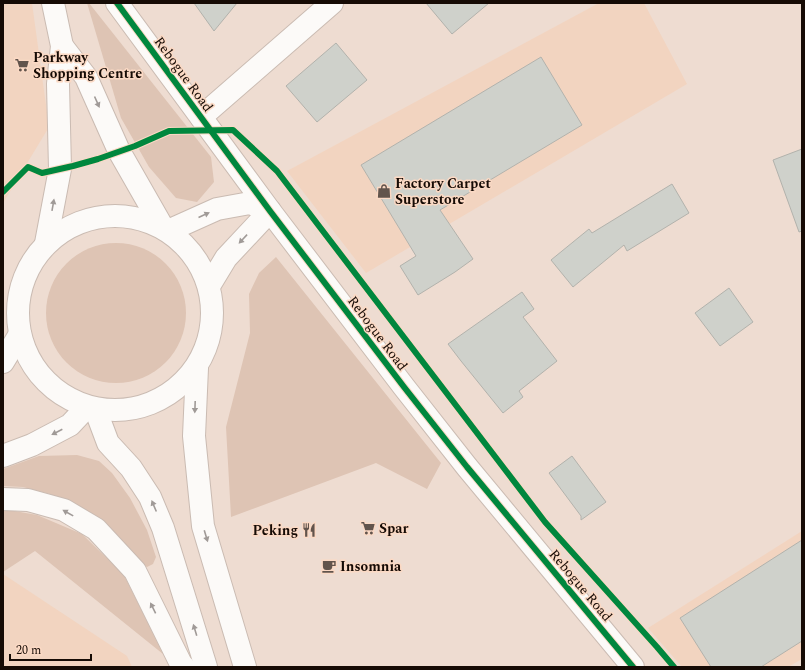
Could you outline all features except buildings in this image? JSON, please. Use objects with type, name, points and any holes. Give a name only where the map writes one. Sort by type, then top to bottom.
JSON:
[{"type":"main road","points":[[46,243],[60,169],[58,84],[62,46],[53,3]]},
{"type":"main road","name":"Rebogue Road","points":[[117,3],[270,211],[404,387],[467,468],[633,667]]},
{"type":"main road","points":[[201,117],[332,3]]},
{"type":"main road","points":[[62,46],[86,77],[119,151],[166,230],[194,255],[209,286],[213,314],[209,342],[197,368],[178,390],[153,404],[125,411],[91,409],[56,391],[33,366],[20,334],[18,324],[19,298],[26,274],[38,253],[46,243],[67,228],[90,219],[115,216],[140,219],[166,230],[217,209],[250,203],[270,211],[226,258],[209,286]]},
{"type":"main road","points":[[3,362],[20,334]]},
{"type":"main road","points":[[197,368],[194,436],[203,526],[245,667]]},
{"type":"main road","points":[[3,456],[32,445],[70,425],[91,409]]},
{"type":"main road","points":[[91,409],[108,443],[131,468],[150,497],[163,528],[206,667]]},
{"type":"main road","points":[[3,499],[28,500],[64,510],[96,529],[134,571],[180,664],[184,667]]},
{"type":"shaded area","name":"Parkway Shopping Centre","points":[[3,3],[32,3],[49,127],[3,203]]},
{"type":"shaded area","points":[[87,3],[89,3],[211,157],[214,182],[197,202],[176,198],[149,167],[121,118]]},
{"type":"shaded area","points":[[599,3],[644,3],[687,84],[366,273],[287,171]]},
{"type":"shaded area","points":[[123,243],[149,251],[170,269],[181,286],[185,299],[185,327],[181,340],[174,352],[160,367],[143,378],[130,382],[109,383],[83,375],[62,357],[51,340],[47,327],[46,306],[54,280],[72,259],[89,248],[102,244]]},
{"type":"shaded area","points":[[276,257],[441,463],[427,489],[376,463],[231,517],[226,427],[250,333],[249,294],[259,273]]},
{"type":"shaded area","points":[[77,455],[99,461],[112,473],[130,498],[147,530],[156,557],[153,564],[147,567],[139,562],[86,511],[50,494],[23,487],[3,486],[3,469],[39,456]]},
{"type":"shaded area","points":[[3,509],[37,515],[82,534],[124,575],[163,654],[35,551],[3,572]]},
{"type":"shaded area","points":[[802,531],[802,659],[788,667],[682,667],[648,628]]},
{"type":"shaded area","points":[[3,574],[127,656],[132,667],[3,667]]},
{"type":"cycle path","points":[[117,3],[270,211],[404,387],[467,467],[633,667]]},
{"type":"cycle path","points":[[3,192],[28,167],[42,173],[73,166],[135,146],[169,131],[233,130],[277,171],[545,522],[674,667]]},
{"type":"place","name":"Parkway Shopping Centre","points":[[22,65]]},
{"type":"place","name":"Factory Carpet Superstore","points":[[384,191]]},
{"type":"place","name":"Spar","points":[[368,528]]},
{"type":"place","name":"Peking","points":[[309,530]]},
{"type":"place","name":"Insomnia","points":[[329,566]]}]
